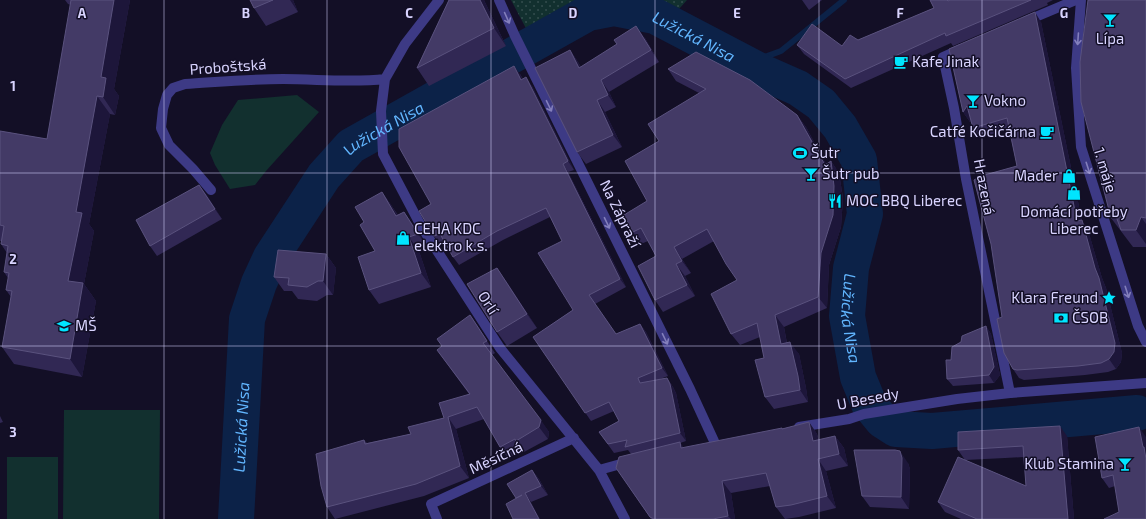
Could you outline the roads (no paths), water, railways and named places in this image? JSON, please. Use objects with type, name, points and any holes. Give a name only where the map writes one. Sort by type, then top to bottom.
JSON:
[{"type":"street","points":[[385,79],[405,44],[438,0]]},
{"type":"street","name":"Na Zápraží","points":[[499,0],[532,72],[687,382],[714,442]]},
{"type":"street","points":[[1017,25],[1076,0]]},
{"type":"street","name":"1. máje","points":[[1081,0],[1076,68],[1082,147],[1138,326],[1146,342]]},
{"type":"street","name":"Hrazená","points":[[973,44],[943,57],[954,108],[966,179],[1010,393]]},
{"type":"street","name":"Proboštská","points":[[211,190],[169,145],[161,128],[163,109],[167,95],[173,88],[185,84],[264,79],[318,79],[364,82],[385,79]]},
{"type":"street","name":"Orlí","points":[[385,79],[381,111],[383,154],[421,226],[500,348],[599,470],[625,519]]},
{"type":"street","name":"U Besedy","points":[[789,429],[849,419],[864,414],[908,406],[1010,393],[1146,383]]},
{"type":"street","name":"Měsíčná","points":[[437,519],[431,504],[574,438]]},
{"type":"street","points":[[599,470],[637,460]]},
{"type":"waterway","points":[[746,64],[781,51],[844,0]]},
{"type":"waterway","name":"Lužická Nisa","points":[[236,519],[247,319],[259,283],[271,257],[324,176],[351,146],[588,13],[614,8],[655,16],[764,73],[798,88],[821,104],[840,127],[859,160],[865,214],[851,268],[847,316],[858,377],[869,404],[882,420],[896,429],[932,431],[1137,413]]},
{"type":"place","name":"Lípa","points":[[1110,20]]},
{"type":"place","name":"Kafe Jinak","points":[[901,62]]},
{"type":"place","name":"Vokno","points":[[973,101]]},
{"type":"place","name":"Catfé Kočičárna","points":[[1047,132]]},
{"type":"place","name":"Šutr","points":[[800,153]]},
{"type":"place","name":"Šutr pub","points":[[811,174]]},
{"type":"place","name":"Mader","points":[[1069,176]]},
{"type":"place","name":"Domácí potřeby Liberec","points":[[1074,193]]},
{"type":"place","name":"MOC BBQ Liberec","points":[[835,201]]},
{"type":"place","name":"CEHA KDC elektro k.s.","points":[[403,238]]},
{"type":"place","name":"Klara Freund","points":[[1109,298]]},
{"type":"place","name":"ČSOB","points":[[1061,318]]},
{"type":"place","name":"MŠ","points":[[64,326]]},
{"type":"place","name":"Klub Stamina","points":[[1125,464]]}]
